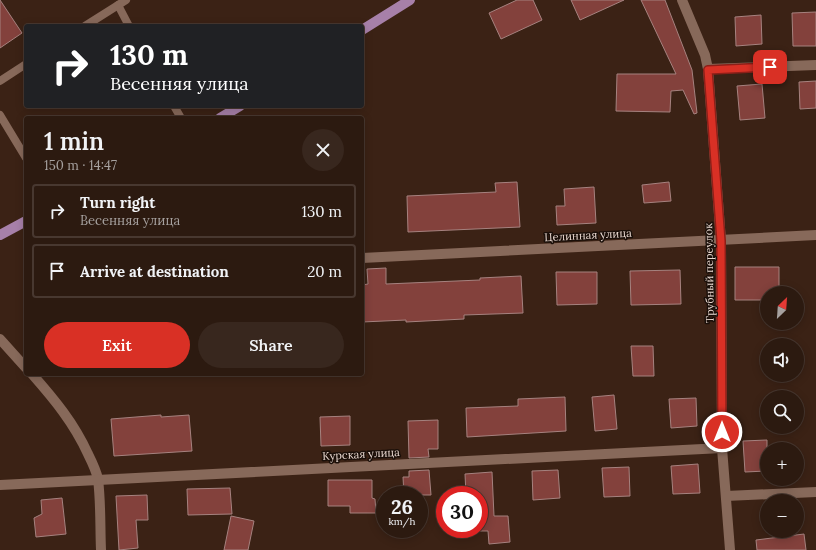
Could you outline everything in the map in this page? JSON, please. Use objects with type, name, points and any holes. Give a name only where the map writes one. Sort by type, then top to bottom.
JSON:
[{"type":"main road","points":[[364,29],[410,0]]},
{"type":"main road","points":[[223,116],[237,108]]},
{"type":"main road","points":[[0,235],[24,222]]},
{"type":"street","name":"Трубный переулок","points":[[682,0],[705,55],[708,70],[721,241],[722,448],[730,550]]},
{"type":"street","points":[[708,70],[816,65]]},
{"type":"street","name":"Целинная улица","points":[[364,258],[816,235]]},
{"type":"street","points":[[0,338],[24,366]]},
{"type":"street","points":[[34,376],[58,403],[83,441],[94,466],[98,479],[101,550]]},
{"type":"street","name":"Курская улица","points":[[0,485],[722,448]]},
{"type":"street","points":[[726,496],[816,492]]},
{"type":"lane","points":[[88,24],[126,0]]},
{"type":"lane","points":[[118,5],[128,24]]},
{"type":"lane","points":[[0,81],[24,65]]},
{"type":"lane","points":[[0,115],[24,155]]},
{"type":"building","points":[[0,0],[22,33],[0,48]]},
{"type":"building","points":[[517,0],[533,0],[542,20],[501,39],[489,13]]},
{"type":"building","points":[[571,0],[624,0],[580,20]]},
{"type":"building","points":[[641,0],[665,0],[692,70],[697,113],[694,114],[683,90],[671,91],[670,112],[616,111],[617,74],[676,74]]},
{"type":"building","points":[[816,12],[816,46],[793,46],[792,13]]},
{"type":"building","points":[[761,15],[762,44],[736,46],[735,17]]},
{"type":"building","points":[[816,81],[816,108],[800,109],[799,82]]},
{"type":"building","points":[[762,84],[765,118],[740,120],[737,86]]},
{"type":"building","points":[[517,182],[520,227],[408,232],[407,196],[496,192],[495,183]]},
{"type":"building","points":[[669,182],[671,201],[644,203],[642,185]]},
{"type":"building","points":[[594,187],[596,223],[557,225],[556,206],[565,206],[564,189]]},
{"type":"building","points":[[735,267],[779,267],[779,286],[760,286],[760,300],[735,300]]},
{"type":"building","points":[[386,268],[386,284],[480,280],[480,278],[521,276],[523,313],[464,315],[464,319],[406,322],[406,320],[364,322],[364,285],[368,284],[367,269]]},
{"type":"building","points":[[680,270],[681,304],[631,305],[630,271]]},
{"type":"building","points":[[556,272],[597,272],[597,304],[557,305]]},
{"type":"building","points":[[631,346],[653,346],[654,376],[633,376]]},
{"type":"building","points":[[614,395],[617,429],[595,431],[592,397]]},
{"type":"building","points":[[565,397],[566,431],[467,437],[466,408],[518,406],[518,399]]},
{"type":"building","points":[[696,398],[697,426],[671,428],[669,399]]},
{"type":"building","points":[[161,415],[161,417],[189,415],[192,451],[114,456],[111,419]]},
{"type":"building","points":[[350,416],[350,445],[321,446],[320,417]]},
{"type":"building","points":[[438,420],[438,449],[428,449],[429,457],[409,458],[408,421]]},
{"type":"building","points":[[767,440],[767,442],[760,442],[760,471],[745,472],[743,441]]},
{"type":"building","points":[[698,464],[700,493],[673,494],[671,466]]},
{"type":"building","points":[[629,467],[630,496],[604,497],[602,468]]},
{"type":"building","points":[[429,470],[431,495],[428,495],[428,486],[404,486],[403,477],[409,477],[409,471]]},
{"type":"building","points":[[558,470],[560,498],[533,500],[532,471]]},
{"type":"building","points":[[492,472],[494,516],[508,516],[510,542],[489,544],[488,486],[466,486],[465,474]]},
{"type":"building","points":[[328,480],[372,480],[372,498],[375,499],[376,513],[350,513],[350,506],[328,506]]},
{"type":"building","points":[[230,488],[232,514],[188,515],[187,489]]},
{"type":"building","points":[[147,495],[148,520],[136,520],[138,548],[119,550],[116,496]]},
{"type":"building","points":[[62,498],[66,534],[36,537],[34,518],[42,514],[41,500]]},
{"type":"building","points":[[231,516],[254,521],[248,550],[224,550]]},
{"type":"building","points":[[804,534],[806,550],[757,550],[756,540],[772,538],[804,538]]},
{"type":"route","points":[[722,432],[721,241],[708,70],[770,67]]}]
